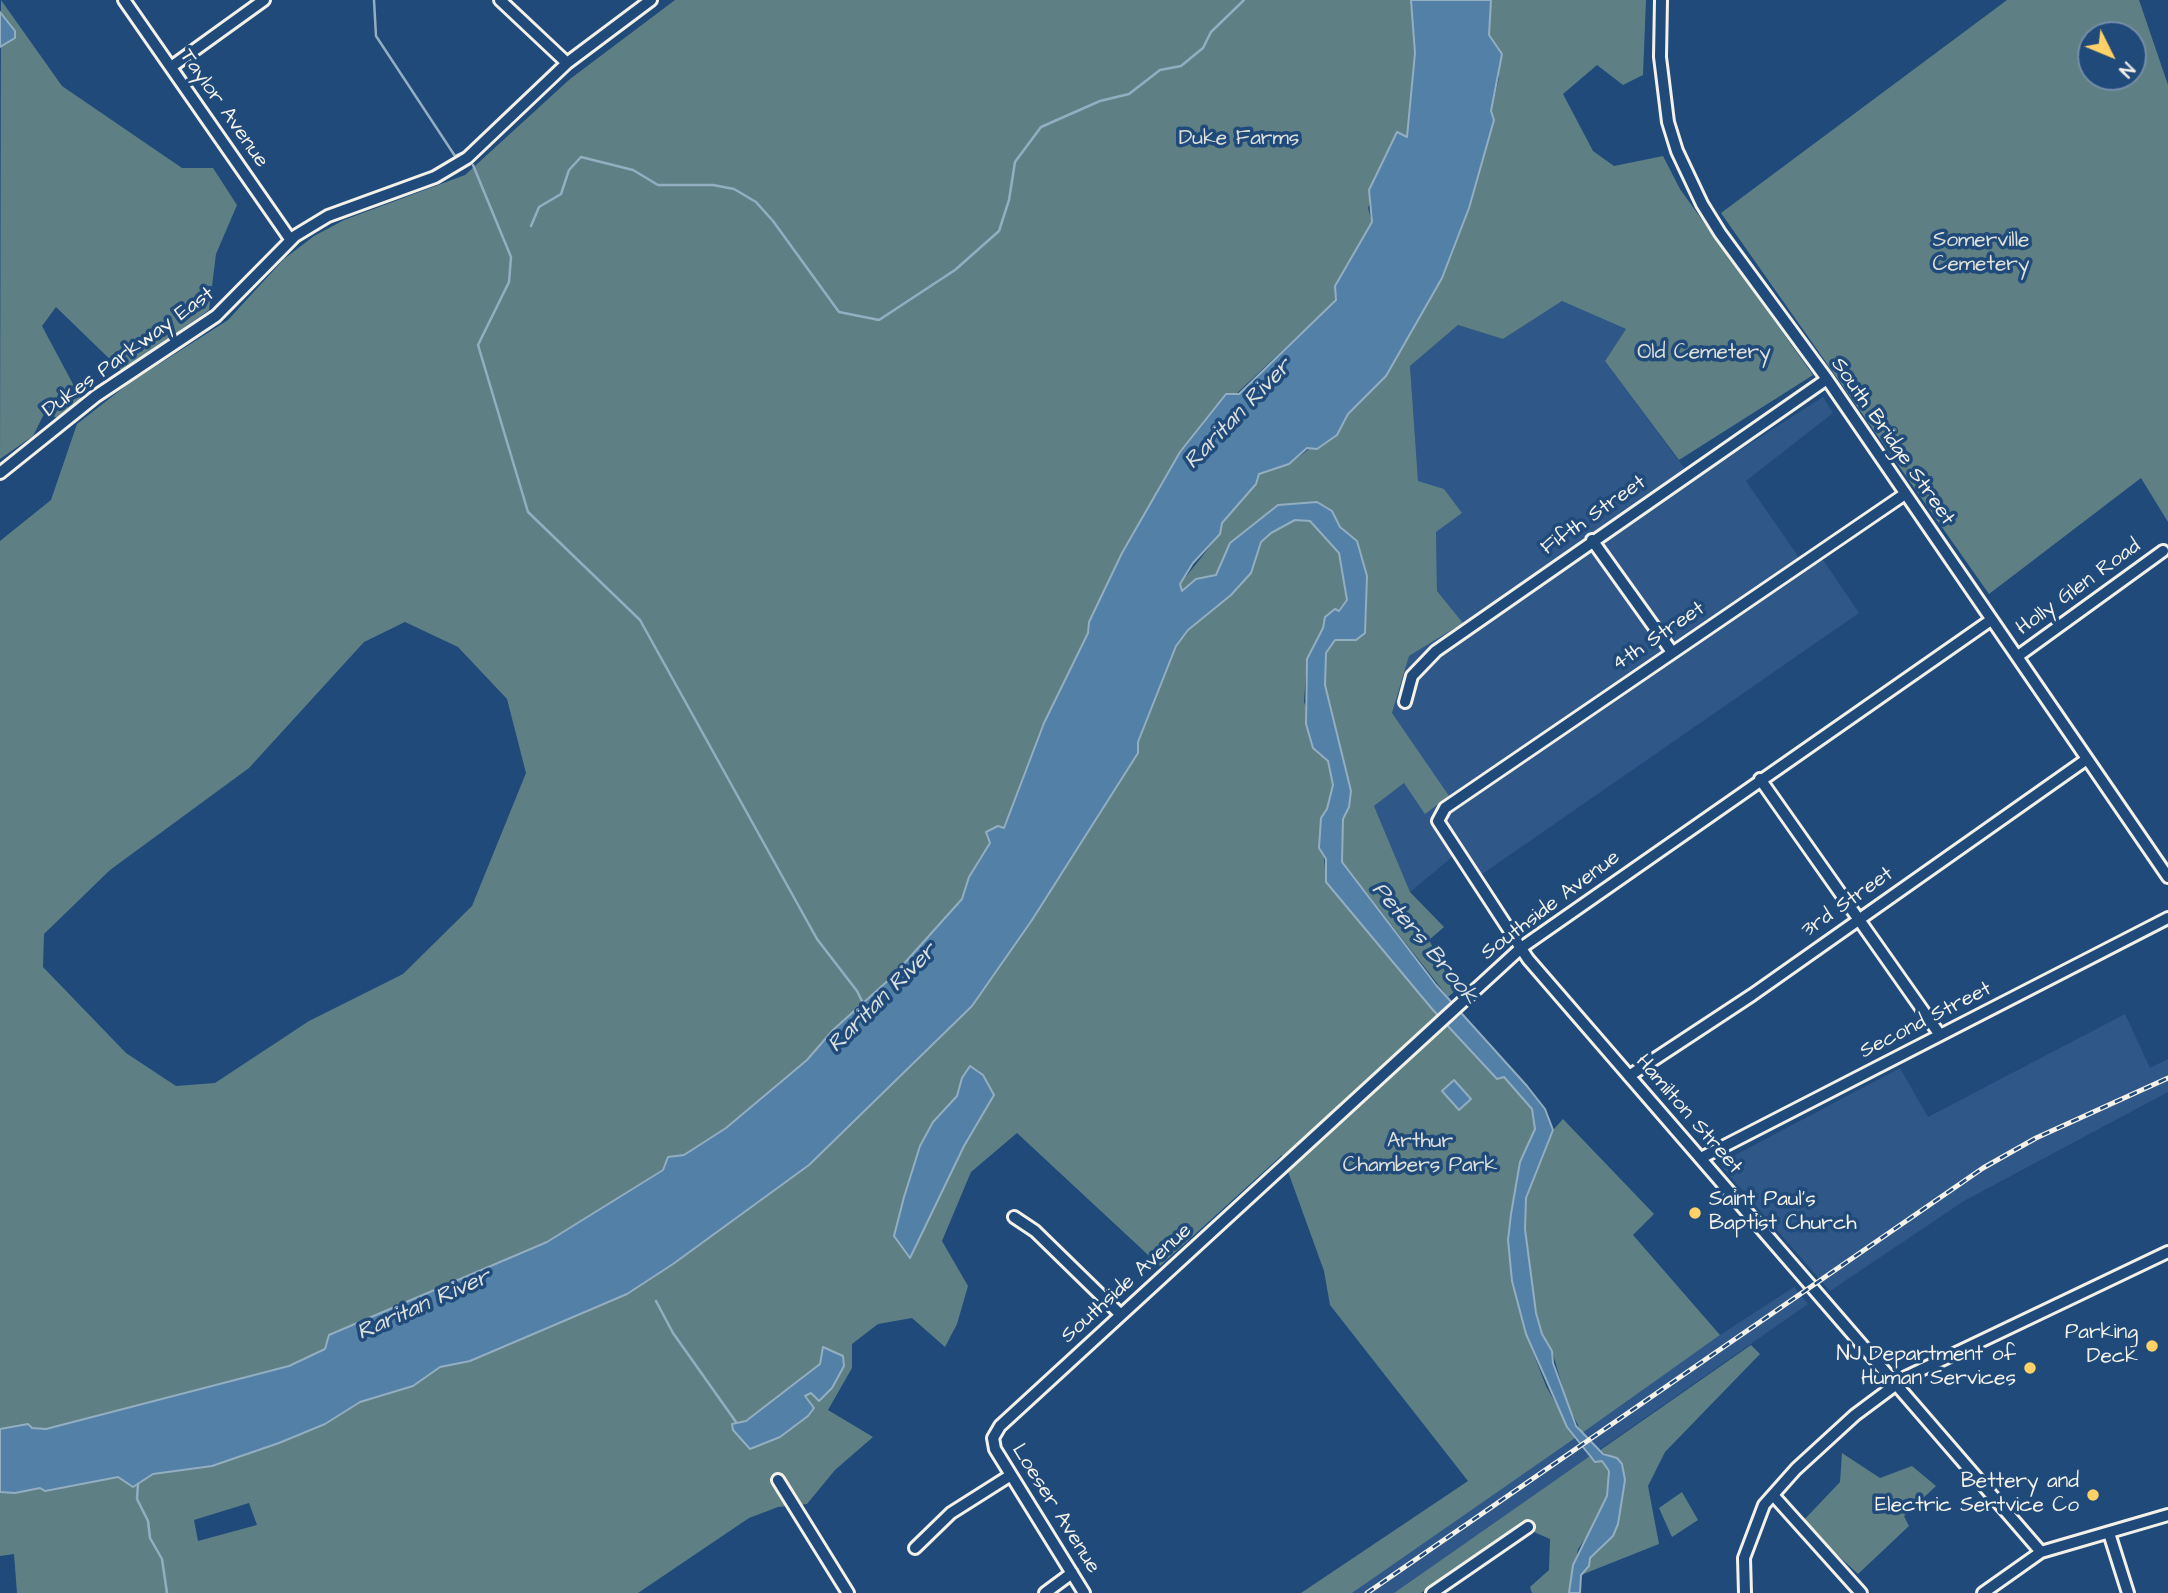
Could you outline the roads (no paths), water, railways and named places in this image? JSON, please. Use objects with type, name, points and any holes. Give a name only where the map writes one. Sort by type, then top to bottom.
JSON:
[{"type":"street","name":"Taylor Avenue","points":[[124,0],[290,240]]},
{"type":"street","points":[[170,67],[264,0]]},
{"type":"street","points":[[500,0],[567,63]]},
{"type":"street","name":"Dukes Parkway East","points":[[0,473],[96,396],[216,316],[290,240],[328,216],[451,168],[481,146],[567,63],[651,0]]},
{"type":"street","name":"South Bridge Street","points":[[1661,0],[1660,57],[1668,122],[1685,170],[1720,233],[1827,379],[2168,877]]},
{"type":"street","name":"Fifth Street","points":[[1405,702],[1412,676],[1436,651],[1827,379]]},
{"type":"street","name":"4th Street","points":[[1438,816],[1445,808],[1905,494]]},
{"type":"street","points":[[1592,540],[1672,652]]},
{"type":"street","name":"Holly Glen Road","points":[[2018,656],[2163,551]]},
{"type":"street","name":"Southside Avenue","points":[[1016,1411],[1521,948],[1991,620]]},
{"type":"street","name":"3rd Street","points":[[1629,1076],[1859,919],[2087,758]]},
{"type":"street","points":[[1760,779],[1940,1035]]},
{"type":"street","name":"Hamilton Street","points":[[1438,816],[1442,832],[1521,948],[2041,1552]]},
{"type":"street","name":"Second Street","points":[[1701,1158],[2168,918]]},
{"type":"street","points":[[1014,1217],[1035,1231],[1121,1315]]},
{"type":"street","points":[[1745,1593],[1742,1576],[1748,1541],[1764,1506],[1845,1424],[1897,1383],[1963,1348],[2168,1252]]},
{"type":"street","name":"Loeser Avenue","points":[[1016,1411],[993,1438],[995,1449],[1084,1593]]},
{"type":"street","points":[[915,1548],[951,1513],[1011,1475]]},
{"type":"street","points":[[778,1480],[848,1593]]},
{"type":"street","points":[[1773,1495],[1861,1593]]},
{"type":"street","points":[[1983,1593],[2041,1552],[2168,1515]]},
{"type":"street","points":[[1432,1593],[1528,1527]]},
{"type":"street","points":[[2109,1533],[2128,1593]]},
{"type":"street","points":[[1045,1593],[1072,1573]]},
{"type":"water","name":"Raritan River","points":[[1411,0],[1491,0],[1489,35],[1502,54],[1491,111],[1494,120],[1469,208],[1442,278],[1386,376],[1348,414],[1337,435],[1317,449],[1307,448],[1289,464],[1259,474],[1256,484],[1222,523],[1220,534],[1193,563],[1180,584],[1182,591],[1196,579],[1216,575],[1230,543],[1278,505],[1317,502],[1332,511],[1340,527],[1357,541],[1367,576],[1365,633],[1356,640],[1335,640],[1326,653],[1325,685],[1351,791],[1349,807],[1343,819],[1342,862],[1436,985],[1527,1086],[1545,1109],[1553,1130],[1526,1198],[1525,1229],[1536,1313],[1542,1334],[1552,1351],[1553,1363],[1576,1426],[1603,1454],[1617,1458],[1622,1464],[1625,1480],[1618,1524],[1613,1536],[1590,1558],[1589,1566],[1581,1575],[1580,1593],[1569,1593],[1573,1565],[1607,1496],[1609,1471],[1602,1461],[1595,1462],[1567,1427],[1526,1334],[1512,1281],[1508,1240],[1511,1214],[1520,1162],[1535,1129],[1532,1109],[1504,1077],[1497,1079],[1433,1010],[1326,882],[1326,859],[1319,848],[1321,818],[1327,809],[1333,785],[1328,761],[1313,748],[1306,724],[1307,659],[1323,628],[1325,617],[1335,609],[1339,611],[1347,600],[1339,553],[1310,521],[1295,520],[1271,533],[1261,542],[1251,573],[1231,595],[1188,630],[1176,646],[1138,742],[1138,753],[1032,920],[972,1006],[809,1165],[673,1264],[627,1294],[470,1361],[440,1367],[413,1386],[360,1402],[325,1424],[279,1443],[212,1466],[153,1474],[133,1487],[118,1477],[45,1491],[40,1488],[15,1493],[0,1492],[0,1429],[28,1424],[32,1428],[46,1429],[289,1366],[325,1349],[329,1335],[547,1242],[663,1170],[668,1157],[684,1155],[726,1128],[807,1060],[833,1030],[892,977],[962,899],[969,877],[990,843],[986,832],[998,826],[1004,828],[1044,723],[1088,633],[1089,622],[1122,553],[1180,452],[1226,394],[1239,394],[1336,300],[1335,286],[1372,222],[1369,190],[1397,132],[1407,137],[1415,53]]},
{"type":"water","points":[[0,12],[15,31],[15,38],[0,47]]},
{"type":"water","points":[[970,1066],[983,1075],[994,1095],[964,1146],[910,1258],[894,1236],[904,1197],[920,1146],[933,1122],[957,1096],[962,1078]]},
{"type":"water","points":[[1454,1080],[1471,1099],[1459,1110],[1442,1091]]},
{"type":"water","points":[[823,1347],[843,1356],[844,1366],[832,1388],[819,1401],[811,1393],[805,1396],[814,1408],[808,1416],[780,1437],[750,1449],[733,1430],[732,1424],[746,1421],[820,1364]]},
{"type":"waterway","points":[[374,0],[376,36],[455,156],[462,153]]},
{"type":"waterway","points":[[531,226],[539,207],[561,194],[569,170],[581,157],[633,170],[658,185],[713,185],[734,189],[756,202],[773,221],[839,312],[879,320],[955,270],[999,231],[1009,200],[1015,162],[1041,127],[1100,101],[1129,94],[1160,70],[1181,66],[1203,48],[1211,32],[1244,0]]},
{"type":"waterway","name":"Raritan River","points":[[473,165],[511,257],[509,282],[478,345],[528,512],[640,620],[817,939],[857,991],[863,1003]]},
{"type":"waterway","points":[[656,1301],[673,1333],[736,1422]]},
{"type":"waterway","points":[[138,1484],[137,1499],[148,1521],[150,1538],[162,1559],[167,1593]]},
{"type":"railway","points":[[1367,1593],[1983,1168],[2036,1138],[2168,1078]]},
{"type":"place","name":"Saint Paul's Baptist Church","points":[[1695,1213]]},
{"type":"place","name":"Parking Deck","points":[[2152,1346]]},
{"type":"place","name":"NJ Department of Human Services","points":[[2030,1368]]},
{"type":"place","name":"Bettery and Electric Sertvice Co","points":[[2093,1495]]},
{"type":"park label","name":"Duke Farms","points":[[1239,140]]},
{"type":"park label","name":"Somerville Cemetery","points":[[1981,254]]},
{"type":"park label","name":"Old Cemetery","points":[[1704,354]]},
{"type":"park label","name":"Arthur Chambers Park","points":[[1420,1155]]},
{"type":"water label","name":"Peters Brook","points":[[1424,944]]}]
